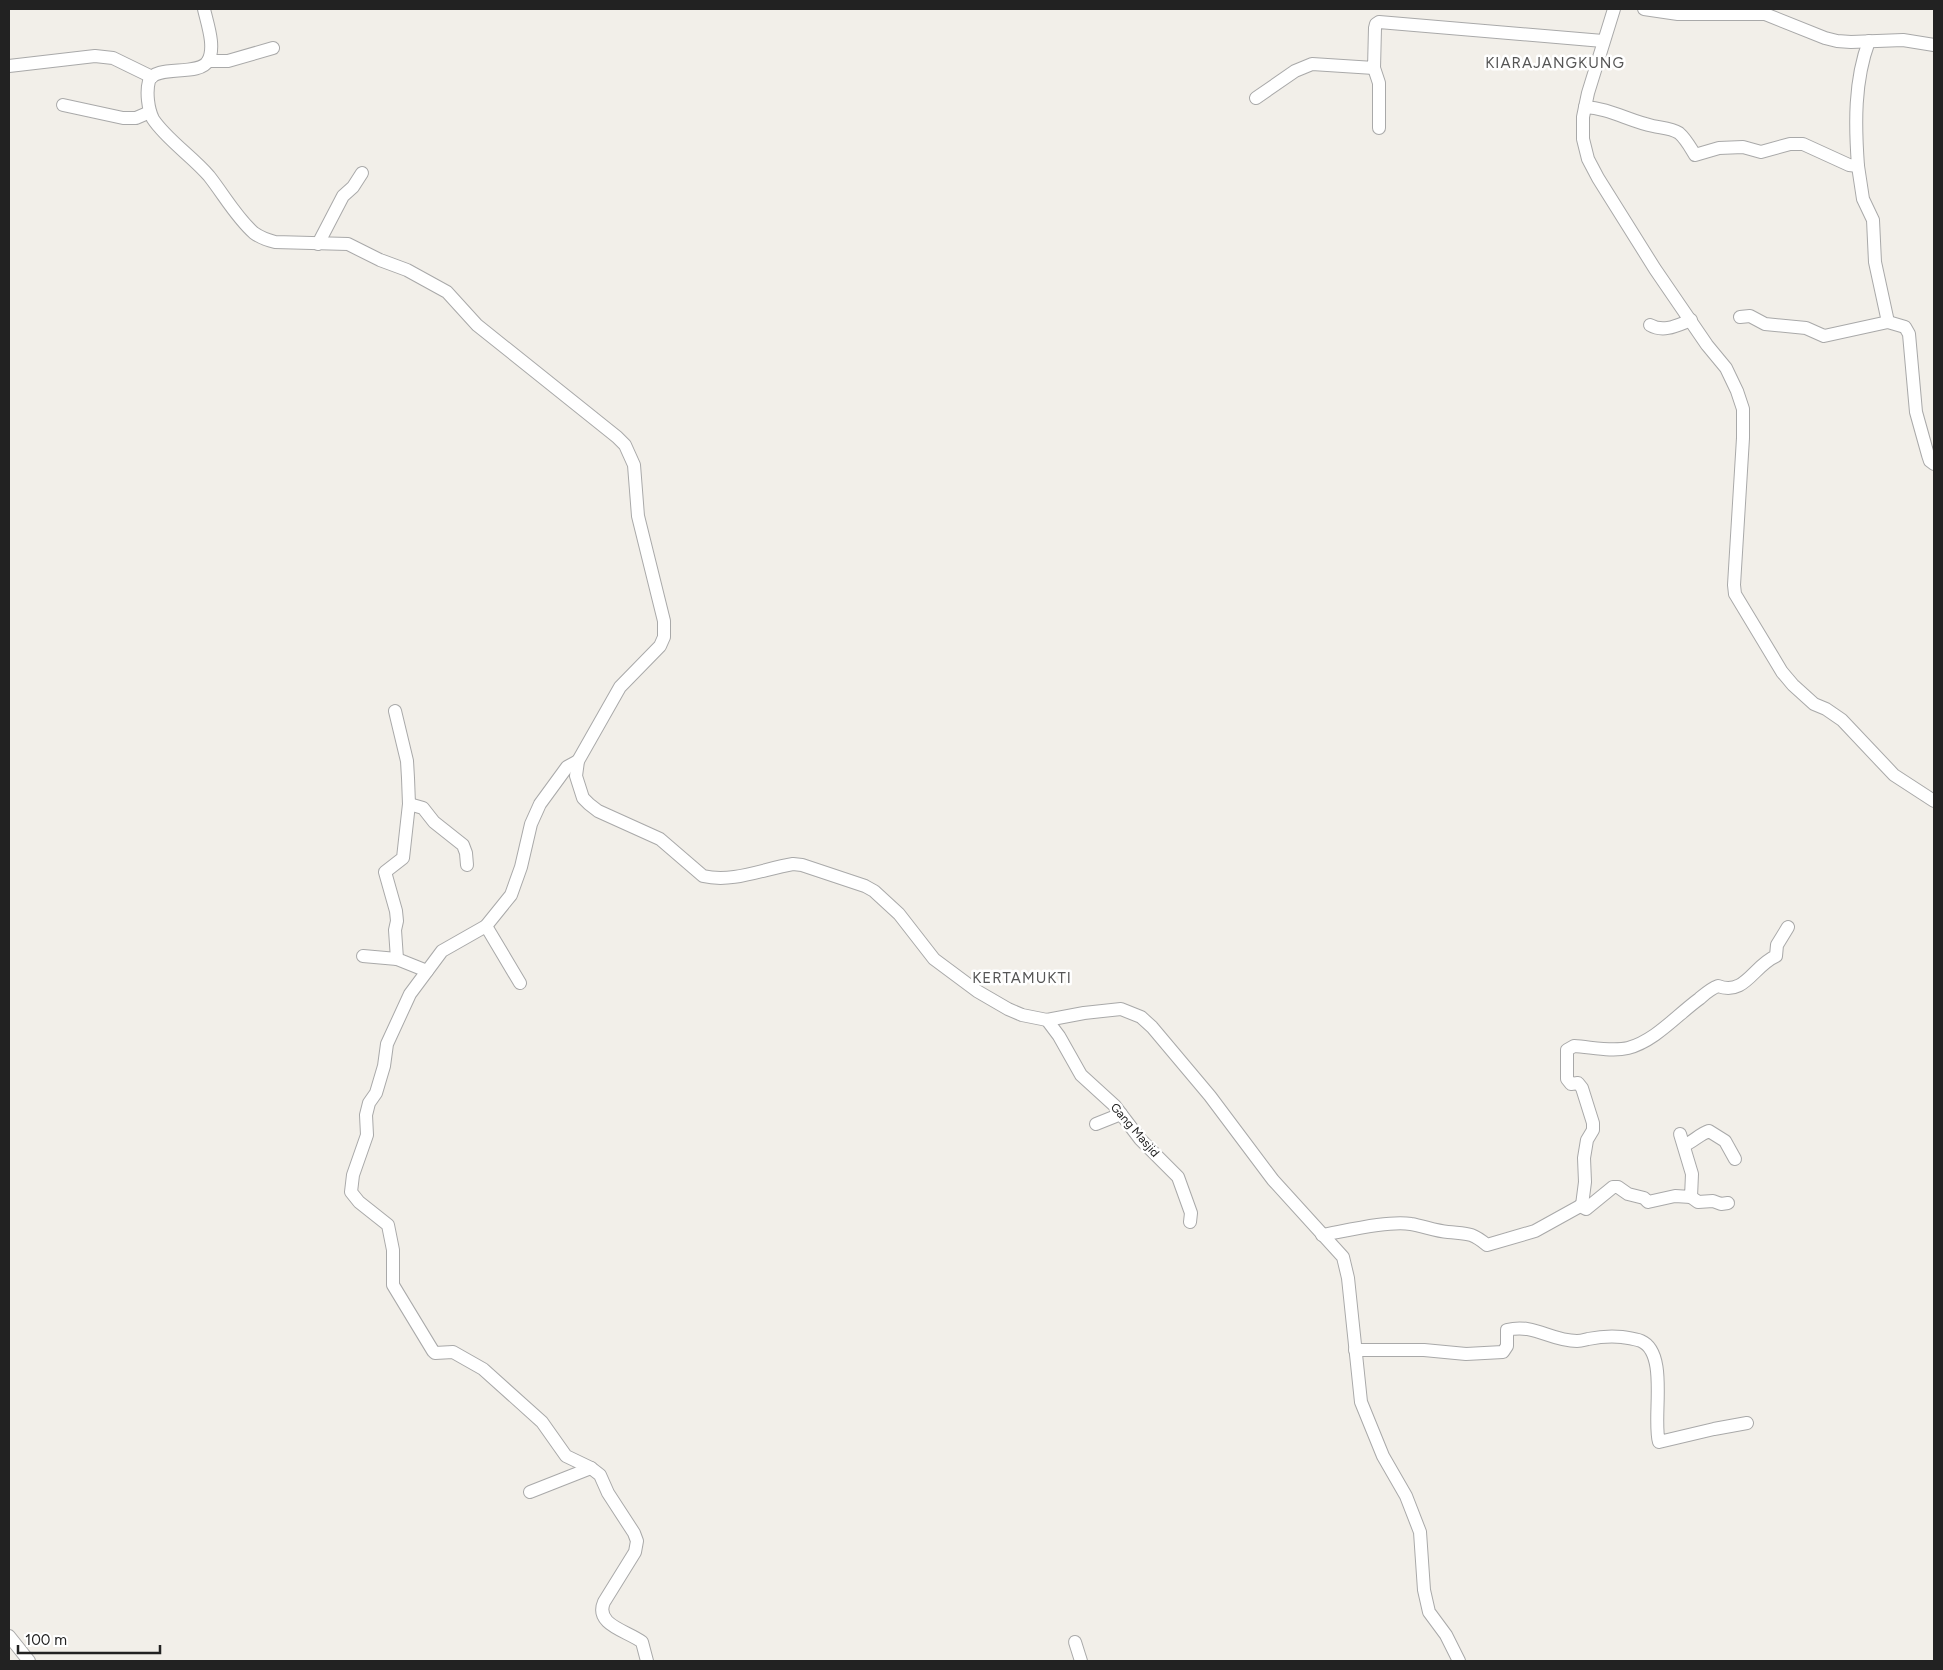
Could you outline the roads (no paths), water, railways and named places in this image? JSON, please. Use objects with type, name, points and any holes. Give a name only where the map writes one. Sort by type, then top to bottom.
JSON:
[{"type":"street","points":[[204,9],[211,44],[208,61],[204,66],[198,68],[160,73],[152,77],[148,83],[150,112],[157,124],[208,175],[227,202],[254,232],[264,240],[275,242],[318,244],[342,242],[356,246],[380,260],[407,270],[447,292],[477,325],[617,437],[625,444],[630,453],[634,465],[638,516],[664,621],[664,637],[660,646],[652,655],[620,686],[578,760],[576,776],[583,798],[588,804],[598,810],[660,838],[703,876],[710,878],[733,878],[793,864],[802,865],[865,886],[874,891],[899,914],[934,959],[977,991],[1022,1015],[1047,1020],[1121,1009],[1141,1017],[1163,1039],[1210,1096],[1272,1180],[1342,1257],[1346,1265],[1360,1393],[1365,1415],[1383,1456],[1406,1496],[1420,1532],[1425,1597],[1429,1612],[1446,1635],[1458,1661]]},
{"type":"street","points":[[1614,9],[1585,107],[1583,139],[1588,159],[1655,269],[1707,345],[1726,368],[1743,409],[1743,445],[1735,594],[1782,672],[1793,685],[1814,704],[1826,709],[1842,720],[1894,775],[1934,801]]},
{"type":"street","points":[[1644,9],[1678,14],[1766,14],[1825,38],[1851,42],[1903,40],[1934,45]]},
{"type":"street","points":[[1379,128],[1379,83],[1374,68],[1375,26],[1379,22],[1603,41]]},
{"type":"street","points":[[1869,41],[1858,80],[1856,133],[1858,166],[1863,199],[1873,220],[1875,262],[1888,322]]},
{"type":"street","points":[[208,61],[228,61],[273,48]]},
{"type":"street","points":[[9,66],[95,56],[113,58],[152,77]]},
{"type":"street","points":[[1256,98],[1295,70],[1312,64],[1374,68]]},
{"type":"street","points":[[63,105],[123,118],[136,118],[150,112]]},
{"type":"street","points":[[1585,107],[1604,109],[1630,120],[1672,130],[1680,134],[1687,141],[1695,155],[1719,148],[1743,148],[1761,152],[1790,144],[1803,144],[1858,166]]},
{"type":"street","points":[[318,244],[343,196],[354,187],[362,174]]},
{"type":"street","points":[[1740,317],[1750,316],[1765,324],[1806,328],[1824,336],[1888,322],[1905,327],[1909,334],[1916,412],[1930,461],[1934,464]]},
{"type":"street","points":[[1650,325],[1664,329],[1691,320]]},
{"type":"street","points":[[395,711],[407,761],[409,804],[402,858],[384,872],[396,911],[397,959]]},
{"type":"street","points":[[578,760],[567,767],[540,804],[531,824],[516,886],[511,895],[486,926],[442,951],[410,994],[387,1044],[384,1066],[376,1093],[366,1115],[367,1135],[353,1175],[351,1192],[359,1202],[388,1225],[393,1250],[393,1286],[433,1351],[452,1352],[483,1369],[542,1422],[566,1456],[591,1468],[600,1475],[608,1493],[634,1533],[637,1541],[635,1552],[604,1602],[601,1609],[602,1615],[610,1624],[642,1642],[647,1661]]},
{"type":"street","points":[[409,804],[424,808],[434,822],[463,845],[467,865]]},
{"type":"street","points":[[486,926],[520,983]]},
{"type":"street","points":[[1322,1235],[1371,1227],[1410,1224],[1448,1232],[1469,1232],[1487,1245],[1535,1231],[1582,1205],[1585,1182],[1584,1158],[1587,1140],[1593,1130],[1593,1123],[1582,1088],[1578,1083],[1571,1084],[1567,1079],[1567,1050],[1574,1046],[1628,1048],[1637,1044],[1656,1033],[1712,988],[1718,986],[1728,990],[1738,987],[1764,962],[1776,956],[1777,945],[1788,927]]},
{"type":"street","points":[[363,956],[397,959],[427,971]]},
{"type":"street","name":"Gang Masjid","points":[[1047,1020],[1059,1036],[1081,1075],[1115,1106],[1140,1139],[1178,1177],[1191,1213],[1190,1222]]},
{"type":"street","points":[[1096,1124],[1121,1114]]},
{"type":"street","points":[[1691,1197],[1692,1174],[1682,1140],[1696,1139],[1701,1134],[1709,1131],[1725,1141],[1735,1159]]},
{"type":"street","points":[[1580,1206],[1586,1209],[1613,1187],[1618,1187],[1628,1194],[1644,1198],[1648,1202],[1675,1196],[1691,1197],[1698,1202],[1714,1201],[1721,1204],[1728,1203]]},
{"type":"street","points":[[1355,1350],[1424,1350],[1466,1354],[1503,1352],[1508,1338],[1507,1330],[1519,1327],[1532,1329],[1550,1337],[1580,1342],[1588,1339],[1620,1336],[1641,1341],[1648,1346],[1654,1359],[1658,1376],[1659,1442],[1747,1423]]},
{"type":"street","points":[[530,1492],[591,1468]]},
{"type":"street","points":[[9,1636],[29,1661]]},
{"type":"street","points":[[1075,1642],[1081,1661]]},
{"type":"district","name":"KIARAJANGKUNG","points":[[1555,63]]},
{"type":"district","name":"KERTAMUKTI","points":[[1022,978]]}]
